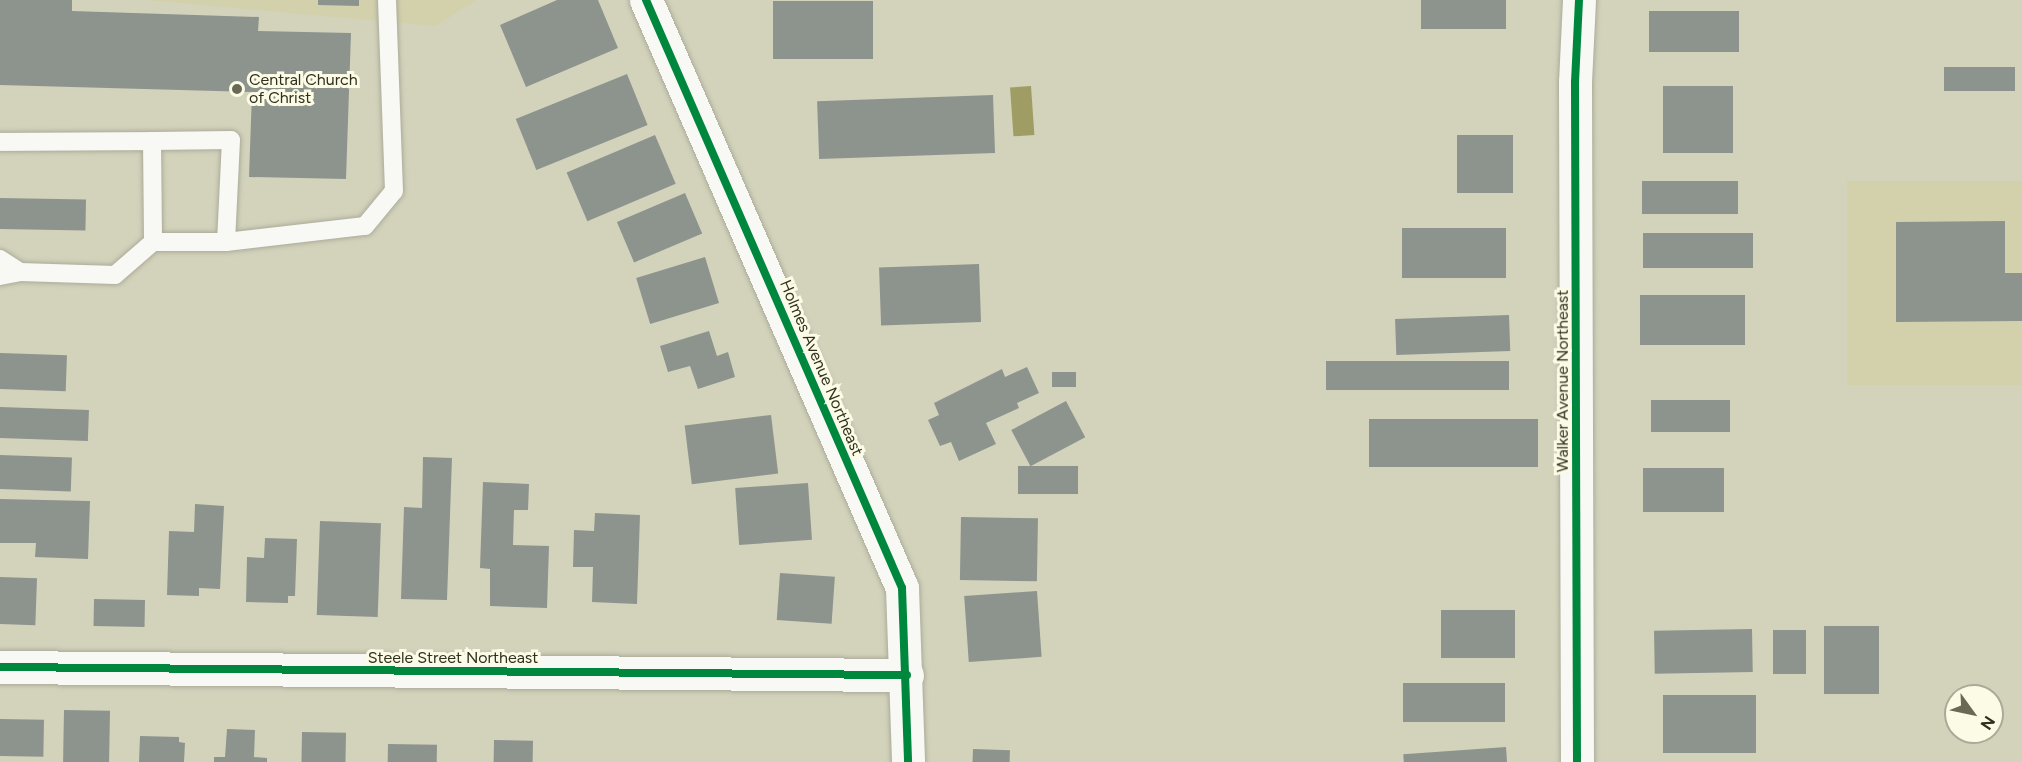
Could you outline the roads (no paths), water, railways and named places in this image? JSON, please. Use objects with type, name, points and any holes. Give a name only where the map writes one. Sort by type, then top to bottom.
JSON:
[{"type":"street","name":"Holmes Avenue Northeast","points":[[646,0],[902,588],[907,675],[908,762]]},
{"type":"street","name":"Walker Avenue Northeast","points":[[1577,762],[1575,82],[1579,0]]},
{"type":"street","name":"Steele Street Northeast","points":[[0,668],[907,675]]},
{"type":"lane","points":[[0,276],[20,272],[115,275],[153,242],[226,242],[365,226],[393,191],[387,0]]},
{"type":"lane","points":[[0,142],[231,140],[226,242]]},
{"type":"lane","points":[[152,141],[153,242]]},
{"type":"lane","points":[[0,259],[20,272]]},
{"type":"place","name":"Central Church of Christ","points":[[237,89]]}]
